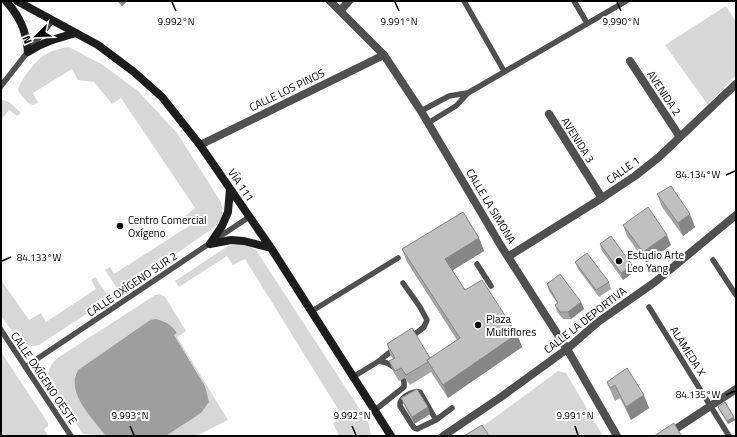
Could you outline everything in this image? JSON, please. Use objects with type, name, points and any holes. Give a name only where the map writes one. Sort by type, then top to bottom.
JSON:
[{"type":"main road","points":[[6,1],[22,24],[27,40],[28,52],[47,41],[76,33]]},
{"type":"main road","name":"VÍA 111","points":[[17,1],[98,45],[162,97],[200,145],[271,248],[391,436]]},
{"type":"main road","points":[[210,244],[222,226],[228,212],[230,189]]},
{"type":"main road","points":[[210,244],[231,240],[244,241],[271,248]]},
{"type":"street","name":"CALLE LA SIMONA","points":[[330,1],[384,55],[421,111],[520,276],[567,349],[617,436]]},
{"type":"street","points":[[340,11],[349,1]]},
{"type":"street","name":"CALLE LOS PINOS","points":[[200,145],[384,55]]},
{"type":"street","name":"AVENIDA 2","points":[[630,61],[680,136]]},
{"type":"street","name":"CALLE 1","points":[[509,256],[635,176],[660,157],[680,136],[736,84]]},
{"type":"street","name":"AVENIDA 3","points":[[549,114],[602,198]]},
{"type":"street","name":"CALLE LA DEPORTIVA","points":[[443,436],[501,397],[567,349],[598,322],[655,282],[736,215]]},
{"type":"street","points":[[665,436],[736,389]]},
{"type":"lane","points":[[464,1],[504,71]]},
{"type":"lane","points":[[574,1],[587,23]]},
{"type":"lane","points":[[421,111],[449,96],[468,92],[626,1]]},
{"type":"lane","points":[[1,86],[52,21]]},
{"type":"lane","points":[[428,123],[456,106],[468,92]]},
{"type":"lane","name":"CALLE OXÍGENO SUR 2","points":[[25,367],[249,217]]},
{"type":"lane","points":[[312,312],[398,258]]},
{"type":"lane","points":[[713,260],[736,295]]},
{"type":"lane","points":[[477,264],[491,286]]},
{"type":"lane","points":[[353,377],[379,361],[424,327],[426,320],[420,307],[403,283]]},
{"type":"lane","name":"ALAMEDA X","points":[[649,307],[729,436]]},
{"type":"lane","name":"CALLE OXÍGENO OESTE","points":[[1,330],[71,436]]},
{"type":"lane","points":[[379,361],[387,362],[397,369]]},
{"type":"lane","points":[[375,410],[404,387],[403,379]]},
{"type":"lane","points":[[436,420],[420,392],[416,392],[402,398],[399,402],[414,428],[417,429],[436,420],[452,408]]},
{"type":"shaded area","points":[[726,6],[736,22],[736,75],[708,105],[665,45]]},
{"type":"shaded area","points":[[69,47],[103,65],[138,91],[177,133],[221,202],[221,217],[212,229],[122,290],[117,288],[105,270],[110,267],[114,274],[189,226],[184,217],[195,208],[121,98],[112,104],[94,82],[78,80],[72,69],[33,93],[38,103],[33,105],[28,103],[18,91],[25,76],[33,65],[42,57],[54,50]]},
{"type":"shaded area","points":[[3,100],[9,102],[21,113],[17,116],[9,110],[1,120],[1,102]]},
{"type":"shaded area","points":[[244,244],[256,250],[368,422],[370,436],[339,436],[333,423],[343,417],[245,259],[233,265],[227,256],[179,287],[175,281],[228,246]]},
{"type":"shaded area","points":[[95,277],[106,293],[106,301],[39,345],[29,347],[21,344],[2,317],[1,280],[29,320],[41,313],[46,322],[96,289],[91,280]]},
{"type":"shaded area","points":[[160,294],[165,297],[186,331],[177,337],[228,420],[196,436],[166,436],[201,413],[206,392],[205,386],[174,335],[177,333],[150,320],[78,370],[75,376],[80,400],[106,436],[83,434],[49,382],[48,372],[50,367],[56,359],[155,295]]},
{"type":"shaded area","points":[[156,319],[173,327],[177,333],[174,335],[205,386],[209,402],[201,413],[166,436],[106,436],[82,405],[78,396],[75,387],[75,378],[78,370],[150,320]]},
{"type":"shaded area","points":[[1,352],[48,423],[48,426],[44,429],[48,436],[1,436]]},
{"type":"shaded area","points":[[558,371],[566,373],[603,436],[487,436],[482,427]]},
{"type":"building","points":[[671,186],[690,214],[678,223],[657,194]]},
{"type":"building","points":[[648,207],[667,235],[643,252],[623,225]]},
{"type":"building","name":"Plaza Multiflores","points":[[463,212],[479,238],[445,259],[465,290],[482,280],[517,334],[443,385],[427,360],[460,338],[402,249]]},
{"type":"building","name":"Estudio Arte Leo Yang","points":[[611,236],[632,265],[621,273],[600,244]]},
{"type":"building","points":[[587,253],[609,282],[596,290],[575,262]]},
{"type":"building","points":[[560,274],[581,302],[568,312],[560,312],[555,305],[558,303],[547,284]]},
{"type":"building","points":[[412,328],[430,358],[427,360],[428,362],[406,375],[401,368],[395,371],[389,361],[395,358],[387,344]]},
{"type":"building","points":[[627,368],[644,395],[626,407],[615,385],[610,388],[607,382]]},
{"type":"building","points":[[417,389],[428,407],[412,417],[401,398]]},
{"type":"building","points":[[725,402],[734,417],[727,421],[718,407]]},
{"type":"building","points":[[674,423],[681,435],[654,436]]},
{"type":"building","points":[[482,425],[489,436],[464,436]]},
{"type":"place","name":"Centro Comercial Oxígeno","points":[[120,226]]},
{"type":"place","name":"Estudio Arte Leo Yang","points":[[619,261]]},
{"type":"place","name":"Plaza Multiflores","points":[[478,325]]}]
